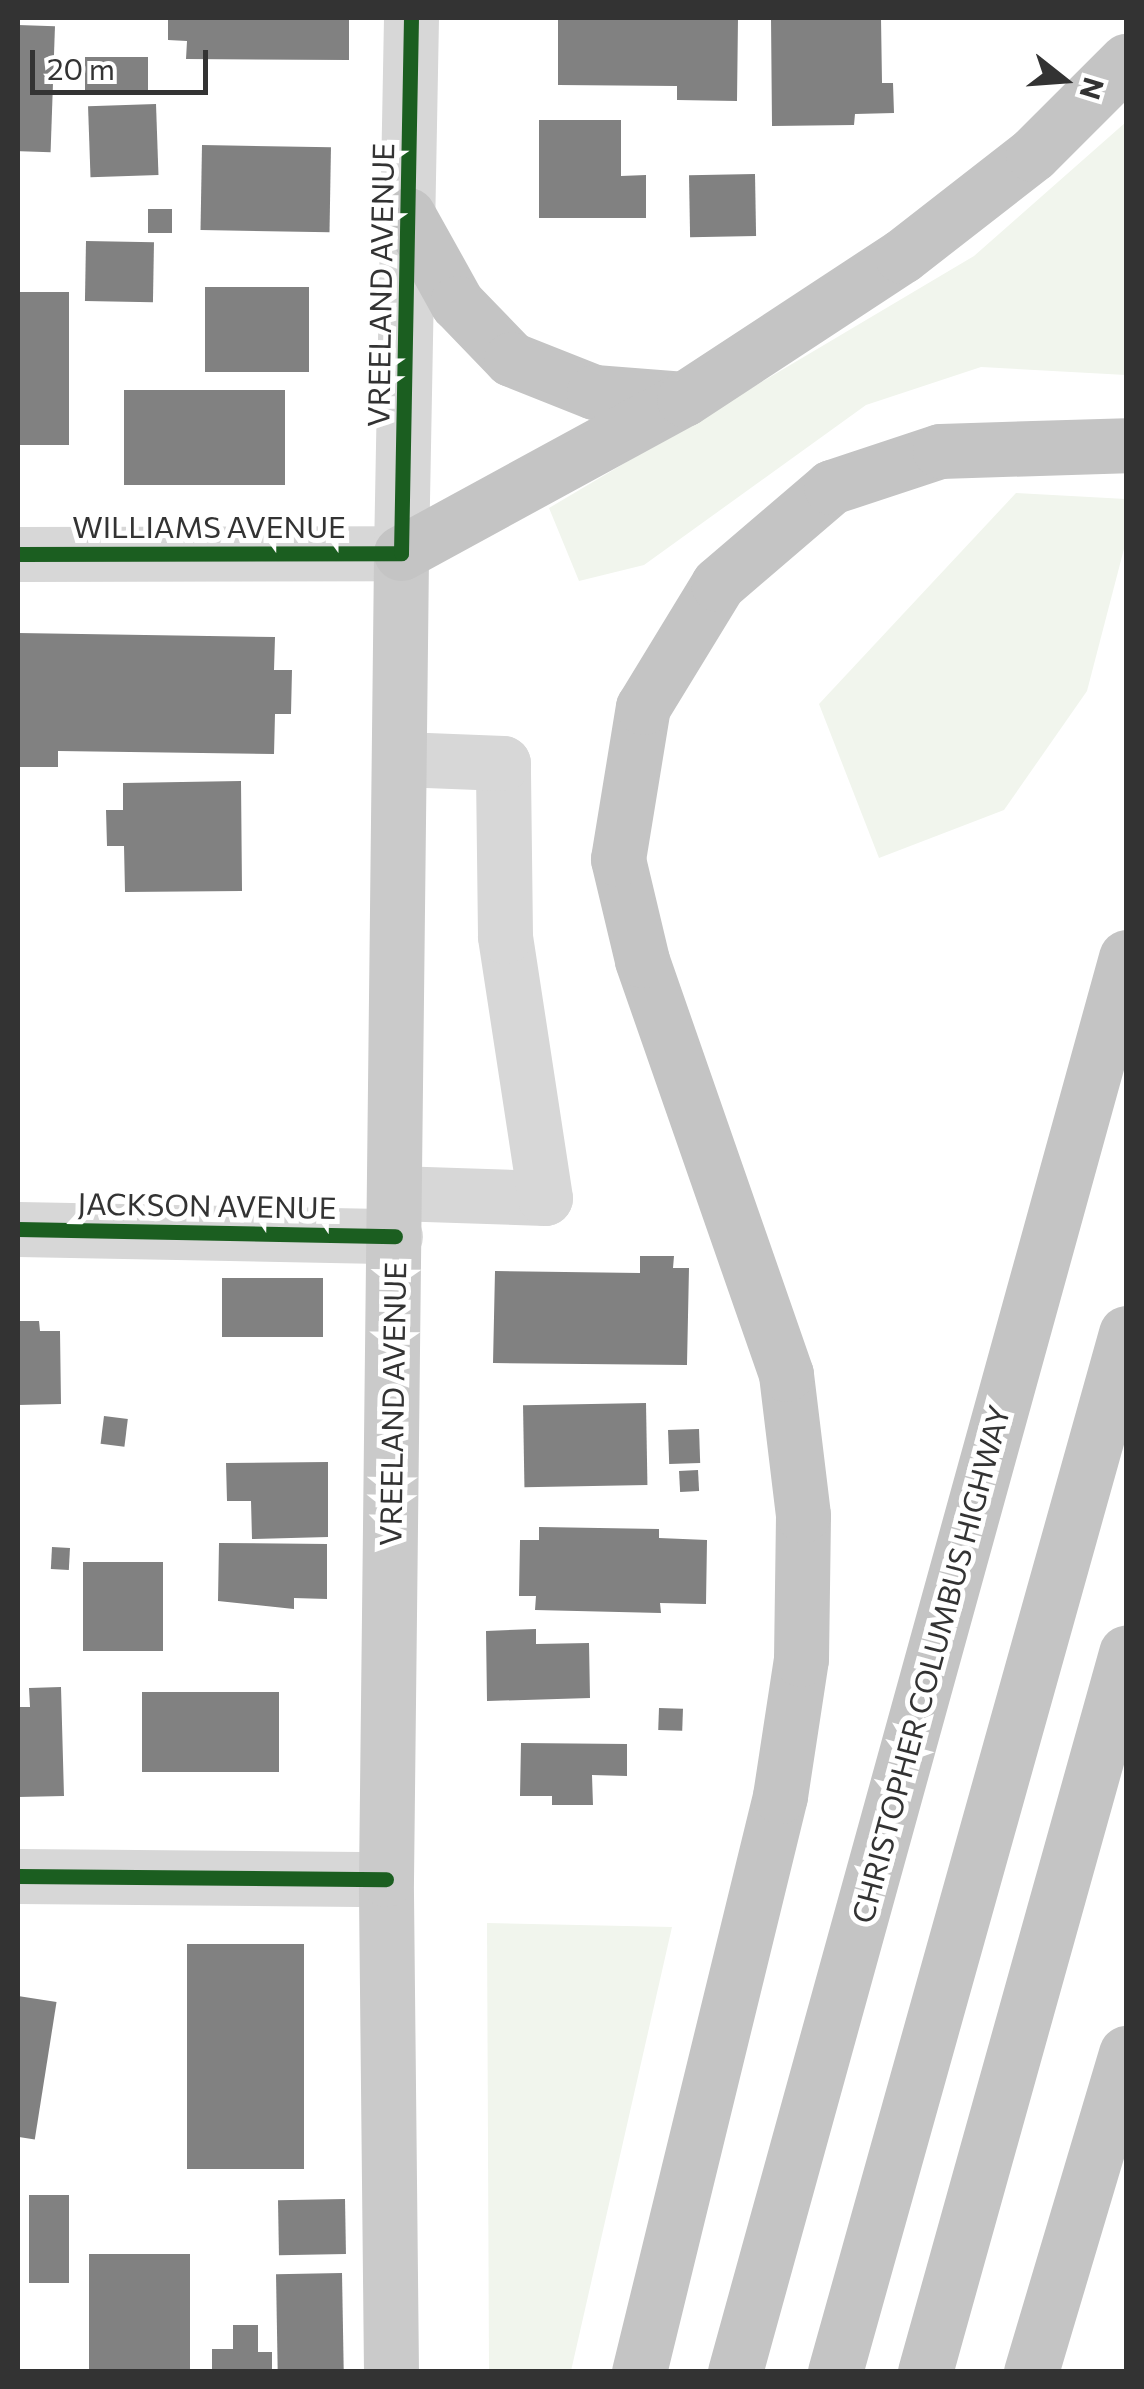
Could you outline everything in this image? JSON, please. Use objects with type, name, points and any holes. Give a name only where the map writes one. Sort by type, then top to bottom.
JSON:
[{"type":"highway","points":[[401,553],[684,399],[902,256],[1034,154],[1126,61]]},
{"type":"highway","points":[[408,215],[457,304],[511,358],[594,392],[684,399]]},
{"type":"highway","points":[[639,2372],[780,1796],[800,1658],[803,1515],[786,1374],[642,960],[618,860],[643,707],[718,584],[831,487],[940,451],[1113,443]]},
{"type":"highway","name":"CHRISTOPHER COLUMBUS HIGHWAY","points":[[735,2372],[1126,957]]},
{"type":"highway","points":[[835,2372],[1126,1333]]},
{"type":"highway","points":[[925,2372],[1126,1653]]},
{"type":"highway","points":[[1031,2372],[1126,2053]]},
{"type":"main road","name":"VREELAND AVENUE","points":[[391,2372],[386,1878],[401,553]]},
{"type":"street","name":"VREELAND AVENUE","points":[[401,553],[411,18]]},
{"type":"street","name":"WILLIAMS AVENUE","points":[[18,554],[401,553]]},
{"type":"street","name":"JACKSON AVENUE","points":[[18,1229],[394,1214],[544,1198],[505,936],[503,763],[401,758]]},
{"type":"street","points":[[18,1876],[386,1878]]},
{"type":"shaded area","points":[[1126,122],[1126,375],[981,367],[866,405],[644,565],[579,581],[549,508],[974,256]]},
{"type":"shaded area","points":[[1016,493],[1126,499],[1126,541],[1087,691],[1004,810],[879,858],[819,704]]},
{"type":"shaded area","points":[[487,1923],[672,1927],[571,2371],[489,2371]]},
{"type":"building","points":[[168,18],[349,18],[349,60],[186,59],[187,41],[168,40]]},
{"type":"building","points":[[558,18],[738,18],[737,101],[677,100],[677,86],[558,85]]},
{"type":"building","points":[[771,18],[881,18],[882,83],[893,83],[894,113],[855,114],[854,125],[772,126]]},
{"type":"building","points":[[18,25],[55,26],[51,152],[18,151]]},
{"type":"building","points":[[85,57],[148,57],[148,92],[85,92]]},
{"type":"building","points":[[156,104],[158,175],[91,177],[88,106]]},
{"type":"building","points":[[539,120],[621,120],[621,176],[646,175],[646,218],[539,218]]},
{"type":"building","points":[[202,145],[331,147],[329,232],[201,230]]},
{"type":"building","points":[[755,174],[756,236],[690,237],[689,175]]},
{"type":"building","points":[[148,209],[172,209],[172,233],[148,233]]},
{"type":"building","points":[[86,241],[154,242],[153,302],[85,301]]},
{"type":"building","points":[[205,287],[309,287],[309,372],[205,372]]},
{"type":"building","points":[[18,292],[69,292],[69,445],[18,445]]},
{"type":"building","points":[[124,390],[285,390],[285,485],[124,485]]},
{"type":"building","points":[[18,633],[275,637],[274,670],[292,670],[291,714],[275,714],[274,754],[58,751],[58,767],[18,767]]},
{"type":"building","points":[[241,781],[242,891],[125,892],[124,846],[107,846],[106,810],[123,810],[123,783]]},
{"type":"building","points":[[640,1256],[674,1256],[673,1268],[689,1268],[687,1365],[493,1363],[495,1271],[640,1273]]},
{"type":"building","points":[[222,1278],[323,1278],[323,1337],[222,1337]]},
{"type":"building","points":[[18,1321],[39,1321],[40,1331],[60,1331],[61,1404],[18,1405]]},
{"type":"building","points":[[646,1403],[647,1485],[524,1487],[523,1405]]},
{"type":"building","points":[[104,1416],[128,1419],[124,1447],[101,1444]]},
{"type":"building","points":[[699,1429],[700,1463],[669,1464],[668,1430]]},
{"type":"building","points":[[328,1462],[328,1537],[252,1539],[251,1501],[227,1501],[226,1463]]},
{"type":"building","points":[[698,1470],[699,1491],[680,1492],[679,1471]]},
{"type":"building","points":[[539,1527],[659,1529],[659,1538],[707,1540],[706,1604],[660,1603],[661,1613],[535,1610],[536,1596],[519,1596],[520,1540],[539,1540]]},
{"type":"building","points":[[219,1543],[327,1544],[327,1599],[294,1598],[294,1609],[218,1601]]},
{"type":"building","points":[[52,1547],[70,1548],[69,1570],[51,1569]]},
{"type":"building","points":[[83,1562],[163,1562],[163,1651],[83,1651]]},
{"type":"building","points":[[536,1629],[536,1644],[589,1643],[590,1698],[487,1701],[486,1631]]},
{"type":"building","points":[[61,1687],[64,1796],[18,1797],[18,1707],[30,1707],[29,1688]]},
{"type":"building","points":[[142,1692],[279,1692],[279,1772],[142,1772]]},
{"type":"building","points":[[659,1708],[683,1709],[682,1731],[658,1730]]},
{"type":"building","points":[[521,1743],[627,1744],[627,1776],[592,1775],[593,1805],[552,1805],[552,1796],[520,1796]]},
{"type":"building","points":[[187,1944],[304,1944],[304,2169],[187,2169]]},
{"type":"building","points":[[18,1996],[57,2002],[35,2139],[18,2137]]},
{"type":"building","points":[[29,2195],[69,2195],[69,2283],[29,2283]]},
{"type":"building","points":[[345,2199],[346,2254],[279,2255],[278,2200]]},
{"type":"building","points":[[89,2254],[190,2254],[190,2372],[89,2372]]},
{"type":"building","points":[[342,2273],[344,2372],[278,2372],[276,2274]]},
{"type":"building","points":[[233,2325],[258,2325],[258,2352],[272,2352],[272,2372],[212,2372],[212,2349],[233,2349]]},
{"type":"cycle path","points":[[18,554],[401,553],[411,18]]},
{"type":"cycle path","points":[[18,1229],[395,1236]]},
{"type":"cycle path","points":[[18,1876],[386,1879]]}]
